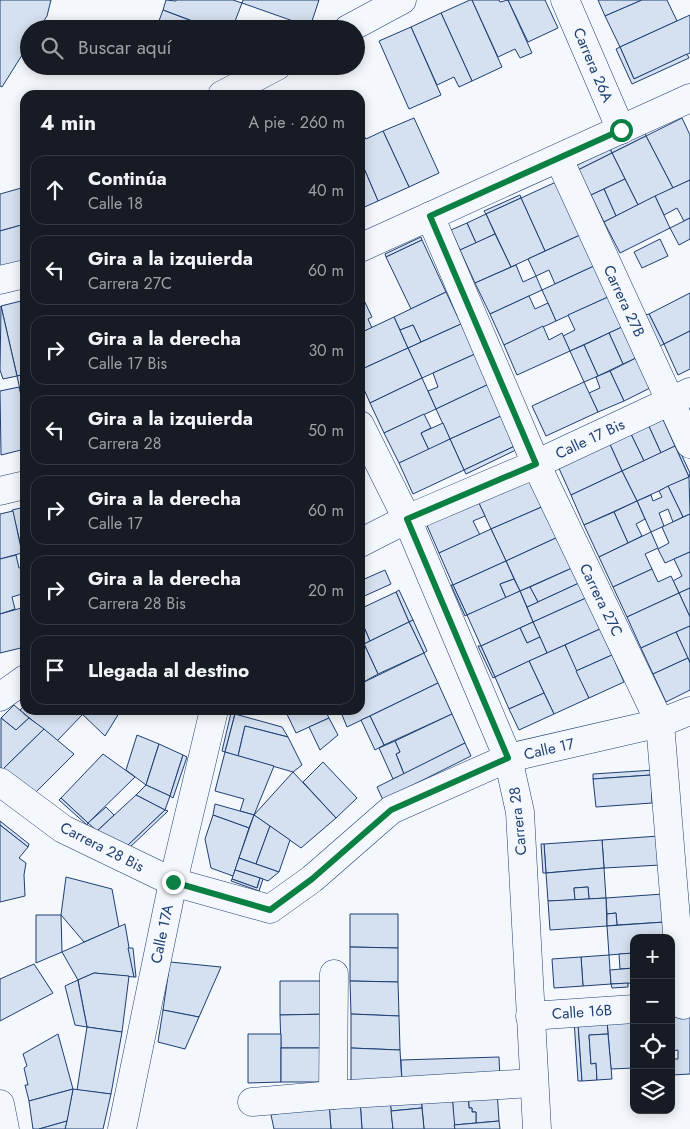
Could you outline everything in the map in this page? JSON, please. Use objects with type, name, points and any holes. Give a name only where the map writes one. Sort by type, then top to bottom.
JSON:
[{"type":"street","points":[[365,20],[402,0]]},
{"type":"street","name":"Carrera 26A","points":[[565,0],[621,130]]},
{"type":"street","points":[[231,90],[260,75]]},
{"type":"street","points":[[365,246],[690,98]]},
{"type":"street","name":"Carrera 27B","points":[[559,159],[680,396],[690,444]]},
{"type":"street","name":"Carrera 27C","points":[[430,216],[536,464],[660,723],[681,1006]]},
{"type":"street","points":[[0,280],[20,275]]},
{"type":"street","name":"Calle 17 Bis","points":[[365,540],[407,519],[536,464],[680,396]]},
{"type":"street","name":"Carrera 28","points":[[365,435],[407,519],[508,758],[520,812],[537,1129]]},
{"type":"street","points":[[0,491],[20,486]]},
{"type":"street","points":[[0,697],[20,683]]},
{"type":"street","name":"Calle 17","points":[[270,910],[312,879],[391,810],[508,758],[660,723],[690,711]]},
{"type":"street","name":"Calle 17A","points":[[122,1129],[173,882],[213,715]]},
{"type":"street","name":"Carrera 28 Bis","points":[[0,782],[62,829],[173,882],[270,910]]},
{"type":"street","points":[[332,1095],[334,974]]},
{"type":"street","name":"Calle 16B","points":[[530,1016],[630,1009]]},
{"type":"street","points":[[252,1102],[332,1095],[534,1083]]},
{"type":"street","points":[[0,1104],[5,1129]]},
{"type":"building","points":[[0,0],[51,0],[45,20],[20,20],[20,58],[2,87],[0,86]]},
{"type":"building","points":[[166,0],[233,0],[242,3],[235,20],[190,20],[163,10]]},
{"type":"building","points":[[243,0],[319,0],[312,20],[290,20],[242,3]]},
{"type":"building","points":[[472,0],[502,67],[472,81],[441,13]]},
{"type":"building","points":[[472,0],[499,0],[500,2],[508,0],[532,53],[520,58],[515,49],[498,57]]},
{"type":"building","points":[[508,0],[545,0],[558,28],[528,42]]},
{"type":"building","points":[[598,0],[642,0],[605,16]]},
{"type":"building","points":[[642,0],[667,0],[677,21],[620,47],[605,16]]},
{"type":"building","points":[[163,10],[189,20],[159,20]]},
{"type":"building","points":[[441,13],[472,81],[459,87],[454,77],[437,85],[411,27]]},
{"type":"building","points":[[690,15],[690,53],[634,79],[620,47]]},
{"type":"building","points":[[411,27],[441,95],[409,109],[379,41]]},
{"type":"building","points":[[620,47],[634,79],[687,54],[689,58],[632,84],[616,49]]},
{"type":"building","points":[[414,118],[439,173],[409,187],[383,131]]},
{"type":"building","points":[[682,118],[690,135],[690,180],[673,188],[646,136]]},
{"type":"building","points":[[383,131],[409,187],[378,201],[365,171],[365,137],[366,139]]},
{"type":"building","points":[[645,132],[646,136],[612,153],[610,149]]},
{"type":"building","points":[[646,136],[673,188],[638,205],[612,153]]},
{"type":"building","points":[[610,149],[612,153],[578,170],[591,195],[587,197],[573,167]]},
{"type":"building","points":[[612,153],[625,179],[591,195],[578,170]]},
{"type":"building","points":[[365,171],[378,201],[365,207]]},
{"type":"building","points":[[625,179],[638,205],[616,216],[604,189]]},
{"type":"building","points":[[690,180],[690,218],[684,221],[677,208],[664,215],[655,196]]},
{"type":"building","points":[[556,182],[580,235],[545,251],[521,198]]},
{"type":"building","points":[[20,188],[20,225],[0,231],[0,194]]},
{"type":"building","points":[[604,189],[616,216],[604,222],[591,195]]},
{"type":"building","points":[[520,195],[521,198],[486,214],[484,211]]},
{"type":"building","points":[[655,196],[670,228],[620,253],[604,222]]},
{"type":"building","points":[[521,198],[545,251],[511,267],[486,214]]},
{"type":"building","points":[[486,214],[495,234],[476,243],[467,223]]},
{"type":"building","points":[[690,218],[690,239],[679,245],[670,228]]},
{"type":"building","points":[[467,223],[476,243],[460,250],[451,230]]},
{"type":"building","points":[[20,225],[20,263],[0,269],[0,231]]},
{"type":"building","points":[[495,234],[511,267],[475,283],[460,250]]},
{"type":"building","points":[[580,235],[594,266],[555,284],[549,270],[536,276],[528,259]]},
{"type":"building","points":[[421,237],[422,240],[386,257],[385,254]]},
{"type":"building","points":[[660,239],[668,256],[642,268],[634,252]]},
{"type":"building","points":[[422,240],[446,292],[411,309],[386,257]]},
{"type":"building","points":[[516,265],[523,282],[536,276],[542,290],[490,314],[475,283]]},
{"type":"building","points":[[594,266],[608,297],[556,321],[542,290]]},
{"type":"building","points":[[446,292],[461,324],[421,342],[413,325],[400,330],[394,317]]},
{"type":"building","points":[[690,293],[690,331],[664,344],[649,314]]},
{"type":"building","points":[[529,296],[535,309],[548,303],[556,321],[504,345],[490,314]]},
{"type":"building","points":[[608,297],[622,327],[570,351],[563,336],[575,330],[568,315]]},
{"type":"building","points":[[20,301],[20,375],[17,376],[1,306]]},
{"type":"building","points":[[365,302],[372,317],[368,319],[372,328],[365,331]]},
{"type":"building","points":[[1,306],[17,376],[3,379],[0,370]]},
{"type":"building","points":[[649,314],[664,344],[660,346],[645,315]]},
{"type":"building","points":[[394,317],[408,348],[365,368],[365,331]]},
{"type":"building","points":[[461,324],[475,354],[422,378],[408,348]]},
{"type":"building","points":[[413,325],[421,342],[408,348],[400,330]]},
{"type":"building","points":[[543,326],[549,340],[562,333],[570,351],[517,375],[504,345]]},
{"type":"building","points":[[622,327],[636,358],[623,364],[609,333]]},
{"type":"building","points":[[690,331],[690,369],[678,375],[664,344]]},
{"type":"building","points":[[609,333],[623,364],[598,376],[584,345]]},
{"type":"building","points":[[584,345],[598,376],[584,382],[570,351]]},
{"type":"building","points":[[408,348],[422,378],[370,403],[365,392],[365,368]]},
{"type":"building","points":[[475,354],[489,384],[436,409],[428,391],[438,387],[433,373]]},
{"type":"building","points":[[636,358],[650,388],[624,401],[610,371]]},
{"type":"building","points":[[610,371],[624,401],[598,412],[589,393],[600,388],[596,377]]},
{"type":"building","points":[[20,375],[20,390],[17,376]]},
{"type":"building","points":[[422,378],[436,409],[384,433],[370,403]]},
{"type":"building","points":[[584,382],[598,412],[546,436],[532,406]]},
{"type":"building","points":[[489,384],[503,415],[450,439],[436,409]]},
{"type":"building","points":[[19,387],[20,391],[20,450],[1,455],[0,391]]},
{"type":"building","points":[[424,414],[431,428],[421,433],[429,450],[399,463],[384,433]]},
{"type":"building","points":[[503,415],[517,445],[464,470],[450,439]]},
{"type":"building","points":[[661,415],[675,446],[661,453],[647,422]]},
{"type":"building","points":[[647,422],[661,453],[644,461],[629,430]]},
{"type":"building","points":[[443,423],[450,439],[429,450],[421,433]]},
{"type":"building","points":[[629,430],[644,461],[622,471],[608,440]]},
{"type":"building","points":[[450,439],[464,470],[413,494],[399,463]]},
{"type":"building","points":[[608,440],[622,471],[571,495],[557,464]]},
{"type":"building","points":[[517,445],[522,447],[466,474],[464,470]]},
{"type":"building","points":[[677,445],[690,473],[689,477],[675,446]]},
{"type":"building","points":[[675,446],[689,477],[637,501],[622,471]]},
{"type":"building","points":[[622,471],[637,501],[584,525],[571,495]]},
{"type":"building","points":[[530,475],[544,506],[491,529],[477,499]]},
{"type":"building","points":[[689,477],[690,514],[683,517],[668,486]]},
{"type":"building","points":[[668,486],[683,517],[673,522],[668,509],[659,513],[664,526],[651,532],[637,501],[651,495],[653,501],[662,497],[659,491]]},
{"type":"building","points":[[477,499],[485,516],[473,521],[480,535],[439,553],[426,523]]},
{"type":"building","points":[[637,501],[645,519],[636,524],[642,536],[628,543],[614,512]]},
{"type":"building","points":[[544,506],[558,537],[506,561],[491,529]]},
{"type":"building","points":[[20,508],[20,542],[12,510]]},
{"type":"building","points":[[13,511],[20,544],[20,554],[0,559],[0,514]]},
{"type":"building","points":[[614,512],[628,543],[599,557],[584,525]]},
{"type":"building","points":[[690,514],[690,552],[665,563],[658,549],[669,543],[662,527]]},
{"type":"building","points":[[491,529],[506,561],[453,585],[439,553]]},
{"type":"building","points":[[651,532],[658,548],[645,554],[652,569],[613,587],[599,557]]},
{"type":"building","points":[[558,537],[572,568],[520,591],[506,561]]},
{"type":"building","points":[[690,552],[690,588],[679,593],[673,581],[682,576],[674,559]]},
{"type":"building","points":[[16,555],[20,568],[20,595],[12,597],[15,609],[0,614],[0,559]]},
{"type":"building","points":[[506,561],[514,579],[500,584],[506,598],[467,615],[453,585]]},
{"type":"building","points":[[572,568],[579,583],[538,602],[530,587]]},
{"type":"building","points":[[652,569],[658,582],[671,576],[679,593],[627,617],[613,587]]},
{"type":"building","points":[[385,570],[391,584],[365,596],[365,579]]},
{"type":"building","points":[[514,579],[520,591],[506,598],[500,584]]},
{"type":"building","points":[[579,583],[586,598],[533,622],[527,607]]},
{"type":"building","points":[[451,585],[453,585],[467,615],[465,616]]},
{"type":"building","points":[[530,587],[538,602],[527,607],[520,591]]},
{"type":"building","points":[[690,588],[690,617],[679,593]]},
{"type":"building","points":[[399,590],[413,620],[409,622],[396,592]]},
{"type":"building","points":[[520,591],[533,622],[481,646],[467,615]]},
{"type":"building","points":[[396,592],[409,622],[370,641],[365,630],[365,607]]},
{"type":"building","points":[[679,593],[690,617],[690,626],[641,648],[627,617]]},
{"type":"building","points":[[586,598],[600,629],[547,653],[533,622]]},
{"type":"building","points":[[20,608],[20,648],[0,653],[0,614]]},
{"type":"building","points":[[413,620],[427,651],[424,653],[409,622]]},
{"type":"building","points":[[409,622],[424,653],[378,674],[365,644]]},
{"type":"building","points":[[533,622],[540,637],[527,643],[520,628]]},
{"type":"building","points":[[690,626],[690,663],[676,632]]},
{"type":"building","points":[[520,628],[527,643],[540,637],[547,653],[495,677],[481,646]]},
{"type":"building","points":[[600,629],[612,655],[576,671],[565,645]]},
{"type":"building","points":[[365,630],[370,641],[365,644]]},
{"type":"building","points":[[676,632],[688,658],[653,674],[641,648]]},
{"type":"building","points":[[565,645],[589,698],[554,714],[529,661]]},
{"type":"building","points":[[365,646],[378,674],[365,681]]},
{"type":"building","points":[[478,646],[481,646],[495,677],[493,678]]},
{"type":"building","points":[[424,653],[438,683],[347,727],[342,715],[365,715],[365,682]]},
{"type":"building","points":[[612,655],[624,682],[589,698],[576,671]]},
{"type":"building","points":[[688,658],[690,663],[690,690],[666,702],[653,674]]},
{"type":"building","points":[[529,661],[544,693],[509,709],[495,677]]},
{"type":"building","points":[[438,683],[452,714],[384,745],[370,716]]},
{"type":"building","points":[[544,693],[554,714],[519,730],[509,709]]},
{"type":"building","points":[[14,705],[20,710],[20,715],[26,715],[29,718],[16,730],[1,718]]},
{"type":"building","points":[[452,714],[465,743],[404,774],[396,754],[400,752],[395,741]]},
{"type":"building","points":[[26,715],[82,715],[57,741]]},
{"type":"building","points":[[83,715],[118,715],[105,736]]},
{"type":"building","points":[[231,715],[235,715],[225,752],[222,751]]},
{"type":"building","points":[[235,715],[282,727],[288,737],[245,726],[238,756],[225,752]]},
{"type":"building","points":[[287,715],[328,715],[329,718],[296,733]]},
{"type":"building","points":[[370,716],[384,745],[375,750],[361,720]]},
{"type":"building","points":[[1,718],[16,730],[29,718],[44,729],[1,771]]},
{"type":"building","points":[[329,718],[338,735],[320,750],[309,727]]},
{"type":"building","points":[[245,726],[288,737],[302,765],[293,772],[238,756]]},
{"type":"building","points":[[44,729],[74,754],[31,797],[1,771]]},
{"type":"building","points":[[137,735],[159,744],[146,785],[126,770]]},
{"type":"building","points":[[395,741],[400,752],[396,754],[404,774],[393,779],[379,748]]},
{"type":"building","points":[[465,743],[471,756],[383,800],[377,787]]},
{"type":"building","points":[[159,744],[183,755],[170,796],[146,785]]},
{"type":"building","points":[[225,752],[274,766],[254,815],[240,811],[244,799],[215,791]]},
{"type":"building","points":[[103,754],[135,777],[88,823],[61,798]]},
{"type":"building","points":[[183,755],[187,757],[173,798],[170,796]]},
{"type":"building","points":[[323,762],[357,798],[336,818],[303,782]]},
{"type":"building","points":[[655,770],[657,802],[652,803],[651,775],[593,779],[593,774]]},
{"type":"building","points":[[293,772],[336,818],[301,848],[254,815]]},
{"type":"building","points":[[651,775],[652,803],[596,807],[593,779]]},
{"type":"building","points":[[146,785],[170,796],[165,810],[136,795]]},
{"type":"building","points":[[136,795],[165,810],[127,846],[97,831]]},
{"type":"building","points":[[61,798],[88,823],[87,825],[59,800]]},
{"type":"building","points":[[215,804],[254,815],[249,828],[213,815]]},
{"type":"building","points":[[106,807],[114,815],[97,831],[88,823]]},
{"type":"building","points":[[165,810],[168,811],[128,849],[127,846]]},
{"type":"building","points":[[213,815],[249,828],[233,876],[211,868],[205,839]]},
{"type":"building","points":[[254,815],[270,826],[256,864],[239,858]]},
{"type":"building","points":[[0,821],[29,844],[28,847],[0,825]]},
{"type":"building","points":[[0,825],[28,847],[19,858],[26,863],[24,875],[25,896],[0,902]]},
{"type":"building","points":[[270,826],[290,840],[279,872],[256,864]]},
{"type":"building","points":[[659,836],[661,865],[604,868],[602,840]]},
{"type":"building","points":[[602,840],[604,868],[546,873],[544,844]]},
{"type":"building","points":[[541,844],[544,844],[546,873],[543,873]]},
{"type":"building","points":[[239,858],[279,872],[268,881],[235,870]]},
{"type":"building","points":[[604,868],[606,898],[589,899],[588,887],[574,888],[575,900],[548,901],[546,873]]},
{"type":"building","points":[[235,870],[260,878],[257,888],[232,879]]},
{"type":"building","points":[[66,877],[112,889],[119,927],[84,942],[61,915]]},
{"type":"building","points":[[260,878],[263,879],[259,891],[231,881],[232,879],[257,888]]},
{"type":"building","points":[[588,887],[589,899],[575,900],[574,888]]},
{"type":"building","points":[[663,894],[665,922],[617,925],[616,913],[607,914],[606,898]]},
{"type":"building","points":[[606,898],[607,926],[550,930],[548,901]]},
{"type":"building","points":[[616,913],[617,925],[607,926],[607,914]]},
{"type":"building","points":[[350,914],[398,914],[398,948],[350,947]]},
{"type":"building","points":[[36,915],[61,915],[62,952],[36,963]]},
{"type":"building","points":[[665,922],[666,934],[630,934],[630,953],[609,955],[607,926]]},
{"type":"building","points":[[125,924],[134,977],[94,973],[78,980],[62,952]]},
{"type":"building","points":[[350,947],[398,948],[398,982],[350,981]]},
{"type":"building","points":[[128,948],[133,948],[136,977],[134,977]]},
{"type":"building","points":[[630,953],[630,968],[620,969],[619,954]]},
{"type":"building","points":[[609,955],[611,984],[583,986],[581,957]]},
{"type":"building","points":[[581,957],[583,986],[554,988],[552,959]]},
{"type":"building","points":[[170,962],[221,967],[199,1017],[163,1010]]},
{"type":"building","points":[[34,964],[53,993],[0,1021],[0,979]]},
{"type":"building","points":[[630,968],[630,983],[611,984],[610,970]]},
{"type":"building","points":[[94,973],[129,976],[122,1032],[87,1027],[78,980]]},
{"type":"building","points":[[78,980],[87,1027],[75,1025],[65,986]]},
{"type":"building","points":[[280,981],[330,981],[330,1014],[280,1015]]},
{"type":"building","points":[[350,981],[398,982],[399,1016],[351,1014]]},
{"type":"building","points":[[628,983],[628,987],[612,988],[611,984]]},
{"type":"building","points":[[163,1010],[199,1017],[185,1049],[158,1042]]},
{"type":"building","points":[[330,1014],[330,1048],[281,1048],[280,1015]]},
{"type":"building","points":[[351,1014],[399,1016],[400,1050],[351,1048]]},
{"type":"building","points":[[690,1016],[690,1074],[675,1075],[675,1059],[678,1059],[678,1050],[675,1050],[675,1017]]},
{"type":"building","points":[[630,1019],[630,1068],[611,1069],[607,1021]]},
{"type":"building","points":[[574,1020],[578,1023],[582,1081],[578,1081]]},
{"type":"building","points":[[607,1021],[608,1034],[589,1035],[591,1064],[596,1063],[597,1080],[582,1081],[578,1023]]},
{"type":"building","points":[[87,1027],[122,1032],[111,1094],[77,1090]]},
{"type":"building","points":[[58,1034],[73,1089],[29,1101],[25,1085],[28,1085],[24,1068],[27,1066],[23,1054]]},
{"type":"building","points":[[248,1034],[281,1034],[281,1082],[248,1083]]},
{"type":"building","points":[[608,1034],[612,1079],[597,1080],[596,1063],[591,1064],[589,1035]]},
{"type":"building","points":[[281,1048],[330,1048],[330,1082],[281,1082]]},
{"type":"building","points":[[351,1048],[400,1050],[402,1083],[351,1082]]},
{"type":"building","points":[[499,1057],[500,1079],[402,1083],[401,1060]]},
{"type":"building","points":[[73,1089],[111,1094],[103,1129],[65,1129]]},
{"type":"building","points":[[73,1089],[67,1121],[33,1129],[29,1101]]},
{"type":"building","points":[[497,1090],[499,1121],[476,1123],[476,1112],[472,1112],[472,1108],[469,1108],[468,1093]]},
{"type":"building","points":[[468,1093],[469,1108],[472,1108],[472,1112],[476,1112],[476,1123],[454,1125],[452,1094]]},
{"type":"building","points":[[452,1094],[455,1129],[424,1129],[421,1097]]},
{"type":"building","points":[[421,1097],[422,1108],[391,1111],[390,1099]]},
{"type":"building","points":[[390,1099],[393,1129],[362,1129],[360,1101]]},
{"type":"building","points":[[360,1101],[362,1129],[331,1129],[329,1103]]},
{"type":"building","points":[[329,1103],[331,1129],[274,1129],[271,1115]]},
{"type":"building","points":[[422,1108],[424,1129],[393,1129],[391,1111]]},
{"type":"building","points":[[67,1121],[65,1129],[39,1129]]},
{"type":"building","points":[[499,1121],[500,1129],[455,1129],[454,1125]]},
{"type":"route","points":[[173,882],[270,910],[312,879],[391,810],[508,758],[407,519],[536,464],[430,216],[621,130]]}]
